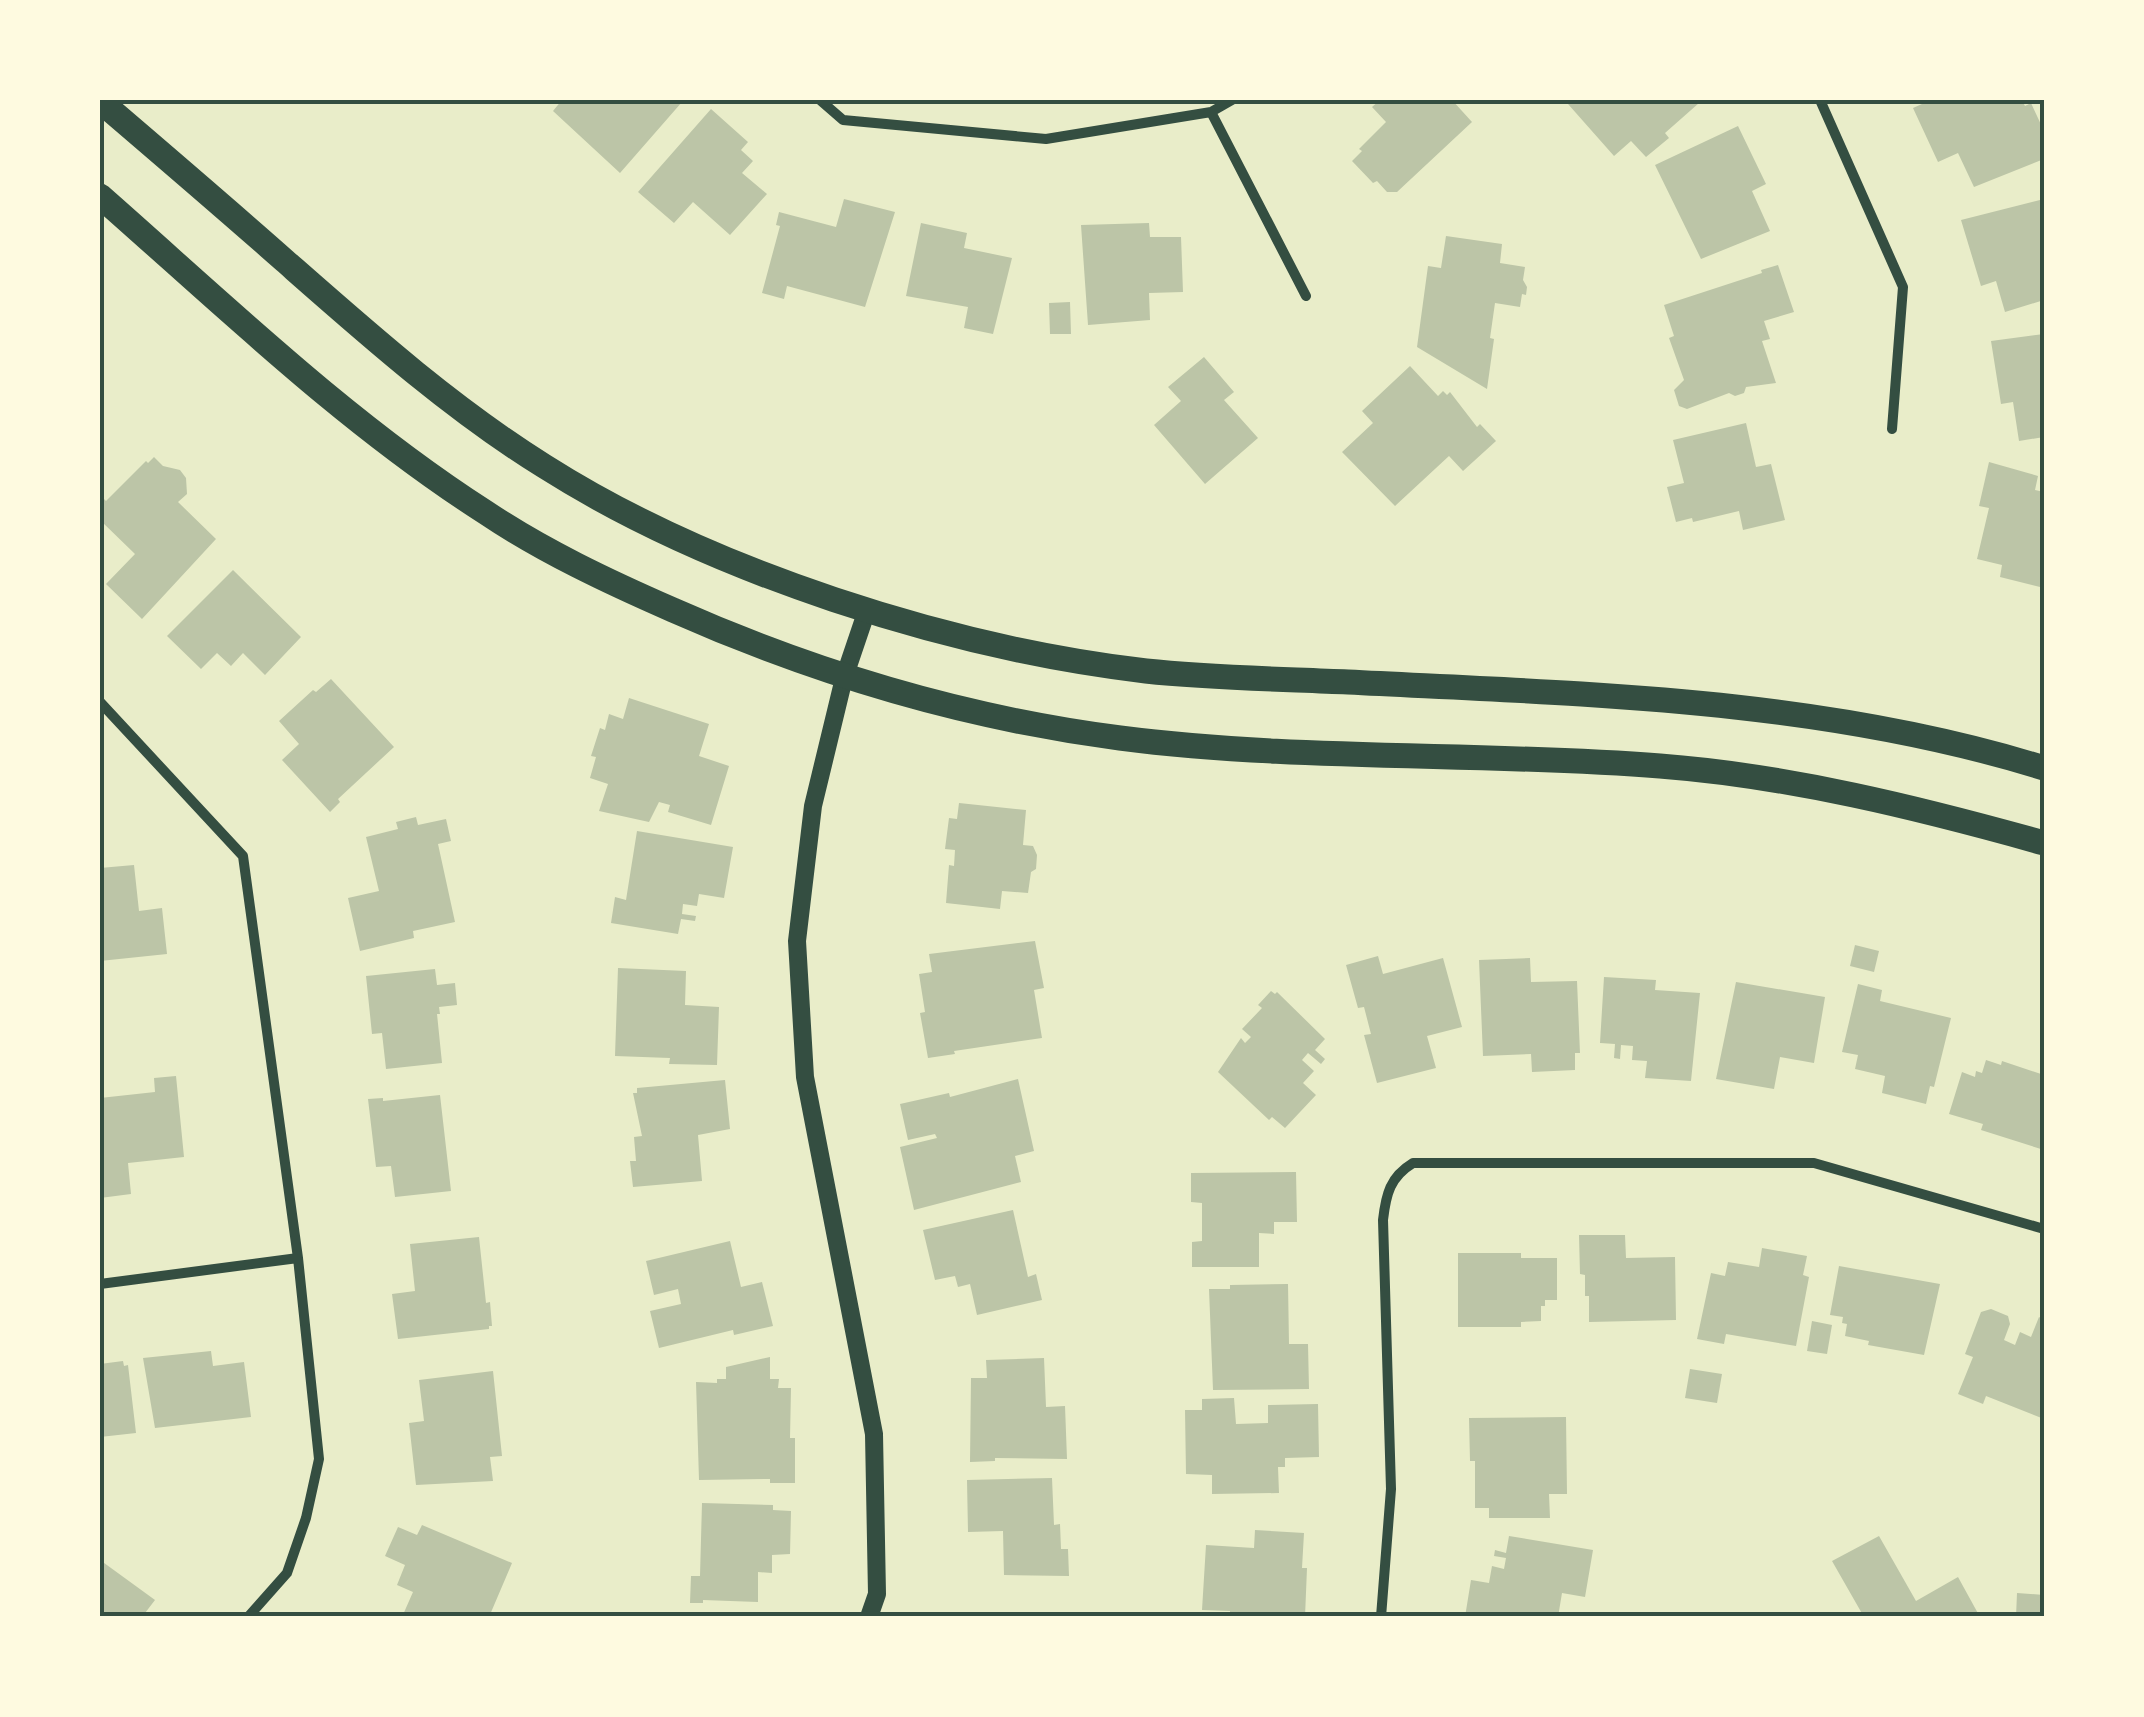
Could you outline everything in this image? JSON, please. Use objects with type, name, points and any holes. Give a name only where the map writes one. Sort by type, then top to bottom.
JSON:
[{"type":"main road","points":[[100,101],[368,335],[450,400],[545,467],[651,524],[755,570],[867,610],[1003,646],[1144,671],[1696,701],[1842,722],[1979,748],[2044,768]]},
{"type":"main road","points":[[100,196],[300,373],[486,513],[609,582],[733,636],[844,678],[1002,718],[1120,738],[1249,749],[1664,766],[1938,813],[2044,843]]},
{"type":"street","points":[[820,100],[842,120],[1046,139],[1211,112],[1232,100]]},
{"type":"street","points":[[1820,100],[1903,287],[1892,430]]},
{"type":"street","points":[[1211,112],[1306,296]]},
{"type":"street","points":[[867,610],[844,678],[813,806],[797,941],[805,1077],[874,1434],[877,1594],[869,1617]]},
{"type":"street","points":[[100,702],[243,856],[298,1258],[319,1459],[306,1518],[287,1572],[248,1617]]},
{"type":"street","points":[[1381,1617],[1391,1488],[1383,1220],[1395,1173],[1413,1163],[1431,1161],[1814,1163],[2044,1229]]},
{"type":"street","points":[[100,1284],[298,1258]]},
{"type":"building","points":[[562,100],[682,102],[620,173],[553,111]]},
{"type":"building","points":[[1380,100],[1452,100],[1472,122],[1397,192],[1387,192],[1352,161],[1386,122],[1372,107]]},
{"type":"building","points":[[1574,100],[1699,103],[1665,133],[1669,138],[1646,157],[1631,141],[1614,156],[1568,104]]},
{"type":"building","points":[[1931,100],[2022,100],[2025,106],[2031,103],[2044,131],[2044,159],[1974,187],[1958,153],[1938,162],[1913,108]]},
{"type":"building","points":[[711,109],[748,142],[741,150],[753,161],[742,173],[767,194],[730,235],[693,202],[674,223],[638,192]]},
{"type":"building","points":[[1738,126],[1766,184],[1752,191],[1770,231],[1701,259],[1655,165]]},
{"type":"building","points":[[844,199],[895,212],[865,307],[787,286],[784,299],[762,293],[780,226],[776,225],[779,212],[836,227]]},
{"type":"building","points":[[2044,199],[2044,300],[2005,312],[1996,281],[1981,286],[1961,220]]},
{"type":"building","points":[[921,223],[967,233],[964,248],[1012,258],[993,334],[964,328],[968,307],[906,296]]},
{"type":"building","points":[[1149,223],[1150,237],[1181,237],[1183,292],[1149,293],[1150,320],[1088,325],[1081,225]]},
{"type":"building","points":[[1446,236],[1502,244],[1500,263],[1525,267],[1526,295],[1522,294],[1520,307],[1495,303],[1487,389],[1417,347],[1428,266],[1441,268]]},
{"type":"building","points":[[1778,265],[1794,312],[1764,321],[1770,339],[1762,341],[1776,383],[1746,387],[1744,393],[1729,393],[1687,409],[1679,406],[1674,390],[1684,380],[1669,338],[1674,336],[1664,305]]},
{"type":"building","points":[[1070,302],[1071,334],[1050,334],[1049,303]]},
{"type":"building","points":[[2044,334],[2044,437],[2019,441],[2013,402],[2001,404],[1991,341]]},
{"type":"building","points":[[1204,357],[1234,392],[1224,400],[1258,438],[1205,484],[1154,425],[1181,401],[1168,387]]},
{"type":"building","points":[[1410,366],[1438,396],[1443,391],[1447,395],[1450,392],[1477,427],[1480,424],[1496,441],[1463,471],[1449,456],[1395,506],[1342,452],[1373,423],[1362,411]]},
{"type":"building","points":[[1746,423],[1756,467],[1771,464],[1785,520],[1743,530],[1739,511],[1676,522],[1667,487],[1684,483],[1673,440]]},
{"type":"building","points":[[154,457],[163,466],[180,470],[186,478],[187,494],[178,502],[216,539],[142,619],[106,584],[135,554],[100,520],[100,502],[106,501]]},
{"type":"building","points":[[1989,462],[2038,476],[2035,490],[2044,492],[2044,588],[2000,577],[2002,565],[1977,559],[1989,508],[1979,506]]},
{"type":"building","points":[[233,570],[301,637],[265,675],[243,653],[231,666],[217,653],[201,669],[167,636]]},
{"type":"building","points":[[331,679],[394,747],[338,799],[340,802],[330,812],[282,760],[299,744],[279,721]]},
{"type":"building","points":[[629,698],[709,724],[699,756],[729,766],[711,825],[668,812],[670,805],[659,802],[649,822],[599,811],[608,784],[590,778],[596,757],[591,756],[609,714],[623,719]]},
{"type":"building","points":[[959,803],[1026,810],[1023,845],[1033,846],[1036,869],[1031,872],[1028,893],[1002,891],[1000,909],[946,903],[949,865],[954,866],[955,850],[945,849],[949,818],[957,819]]},
{"type":"building","points":[[416,817],[418,825],[446,819],[451,841],[438,844],[455,922],[413,931],[414,938],[360,951],[348,898],[379,891],[366,837],[398,829],[396,822]]},
{"type":"building","points":[[637,831],[733,847],[724,898],[699,894],[697,906],[683,904],[682,914],[696,916],[695,921],[681,919],[678,934],[611,923],[615,897],[626,900]]},
{"type":"building","points":[[134,865],[139,911],[162,908],[167,954],[100,961],[100,868]]},
{"type":"building","points":[[1035,941],[1044,988],[1034,990],[1042,1038],[928,1058],[920,1013],[925,1012],[919,974],[932,972],[929,954]]},
{"type":"building","points":[[1855,945],[1879,951],[1874,972],[1850,966]]},
{"type":"building","points":[[1378,956],[1383,974],[1443,958],[1462,1027],[1427,1036],[1436,1068],[1377,1083],[1364,1035],[1371,1034],[1364,1007],[1358,1008],[1346,965]]},
{"type":"building","points":[[1530,958],[1531,982],[1577,981],[1580,1053],[1575,1053],[1575,1070],[1532,1072],[1531,1054],[1483,1056],[1479,960]]},
{"type":"building","points":[[618,968],[686,971],[685,1005],[719,1007],[717,1065],[669,1064],[670,1058],[615,1056]]},
{"type":"building","points":[[435,969],[437,985],[455,983],[457,1005],[439,1007],[437,1014],[442,1063],[386,1069],[382,1033],[372,1034],[366,976]]},
{"type":"building","points":[[1604,977],[1656,980],[1655,990],[1700,993],[1691,1081],[1645,1078],[1647,1061],[1632,1060],[1633,1046],[1621,1045],[1620,1059],[1614,1058],[1615,1044],[1600,1043]]},
{"type":"building","points":[[1736,982],[1825,997],[1814,1063],[1780,1057],[1774,1089],[1716,1079]]},
{"type":"building","points":[[1858,984],[1882,990],[1880,1001],[1951,1018],[1926,1104],[1882,1093],[1885,1076],[1855,1069],[1858,1055],[1842,1052]]},
{"type":"building","points":[[1271,991],[1277,992],[1325,1039],[1315,1050],[1325,1059],[1321,1064],[1308,1053],[1302,1060],[1314,1071],[1303,1083],[1316,1095],[1285,1128],[1272,1117],[1269,1120],[1218,1072],[1241,1038],[1245,1043],[1251,1037],[1242,1029],[1262,1008],[1258,1005]]},
{"type":"building","points":[[1986,1060],[2001,1065],[2002,1061],[2044,1075],[2044,1150],[1981,1130],[1983,1124],[1949,1114],[1962,1072],[1975,1077],[1976,1071],[1982,1073]]},
{"type":"building","points":[[176,1076],[184,1157],[128,1163],[131,1194],[100,1198],[100,1098],[155,1092],[154,1078]]},
{"type":"building","points":[[1018,1079],[1034,1151],[1015,1156],[1021,1182],[914,1210],[900,1147],[937,1138],[935,1134],[908,1140],[900,1104],[949,1093],[950,1097]]},
{"type":"building","points":[[725,1080],[730,1129],[698,1135],[702,1181],[633,1187],[630,1161],[636,1161],[634,1137],[642,1136],[633,1093],[637,1093],[637,1088]]},
{"type":"building","points":[[440,1095],[451,1191],[395,1197],[391,1166],[376,1167],[368,1099]]},
{"type":"building","points":[[1296,1172],[1297,1222],[1274,1222],[1274,1234],[1259,1233],[1259,1267],[1192,1267],[1192,1242],[1202,1241],[1202,1203],[1191,1202],[1191,1173]]},
{"type":"building","points":[[1013,1210],[1028,1277],[1036,1274],[1042,1300],[977,1315],[970,1284],[958,1287],[955,1276],[935,1280],[923,1230]]},
{"type":"building","points":[[1579,1235],[1625,1235],[1626,1258],[1675,1257],[1676,1320],[1589,1322],[1589,1296],[1585,1296],[1585,1275],[1580,1274]]},
{"type":"building","points":[[479,1237],[492,1326],[398,1339],[392,1294],[415,1291],[410,1244]]},
{"type":"building","points":[[730,1241],[741,1287],[762,1282],[773,1326],[734,1335],[733,1330],[659,1348],[650,1311],[681,1304],[678,1289],[654,1295],[646,1261]]},
{"type":"building","points":[[1762,1248],[1807,1256],[1803,1275],[1809,1277],[1796,1346],[1726,1334],[1724,1344],[1697,1339],[1711,1273],[1725,1276],[1728,1262],[1759,1267]]},
{"type":"building","points":[[1458,1253],[1521,1253],[1521,1258],[1557,1258],[1557,1300],[1545,1300],[1541,1321],[1521,1322],[1521,1327],[1458,1327]]},
{"type":"building","points":[[1839,1266],[1940,1284],[1924,1355],[1868,1345],[1869,1341],[1845,1336],[1847,1324],[1842,1323],[1843,1317],[1830,1315]]},
{"type":"building","points":[[1288,1284],[1289,1344],[1308,1344],[1309,1389],[1213,1390],[1209,1289]]},
{"type":"building","points":[[1991,1309],[2008,1316],[2010,1324],[2004,1340],[2015,1345],[2020,1332],[2031,1337],[2039,1317],[2044,1320],[2044,1419],[1986,1396],[1983,1404],[1958,1394],[1973,1357],[1965,1354],[1981,1312]]},
{"type":"building","points":[[1812,1321],[1832,1325],[1827,1354],[1807,1351]]},
{"type":"building","points":[[211,1351],[213,1366],[244,1362],[251,1417],[155,1428],[143,1358]]},
{"type":"building","points":[[770,1357],[770,1379],[779,1379],[778,1388],[791,1388],[790,1438],[795,1438],[795,1483],[770,1483],[770,1479],[699,1480],[696,1382],[717,1383],[717,1379],[726,1379],[726,1367]]},
{"type":"building","points":[[1044,1358],[1046,1407],[1065,1406],[1067,1459],[995,1458],[970,1462],[971,1378],[987,1378],[986,1360]]},
{"type":"building","points":[[123,1361],[124,1366],[128,1365],[136,1433],[100,1437],[100,1364]]},
{"type":"building","points":[[1690,1369],[1722,1374],[1717,1403],[1685,1398]]},
{"type":"building","points":[[493,1371],[502,1456],[490,1457],[493,1481],[416,1485],[409,1423],[424,1421],[419,1380]]},
{"type":"building","points":[[1234,1398],[1236,1424],[1268,1423],[1268,1405],[1318,1404],[1319,1457],[1285,1458],[1285,1467],[1278,1467],[1279,1493],[1212,1494],[1212,1475],[1186,1474],[1185,1410],[1202,1410],[1202,1399]]},
{"type":"building","points":[[1566,1417],[1567,1494],[1549,1494],[1550,1518],[1489,1518],[1489,1508],[1475,1508],[1475,1461],[1470,1461],[1469,1418]]},
{"type":"building","points":[[1052,1478],[1054,1525],[1060,1524],[1061,1549],[1068,1549],[1069,1576],[1004,1575],[1003,1531],[968,1532],[967,1480]]},
{"type":"building","points":[[702,1503],[773,1505],[773,1510],[791,1511],[790,1554],[772,1555],[772,1573],[758,1572],[758,1602],[690,1603],[691,1576],[700,1576]]},
{"type":"building","points":[[422,1525],[512,1563],[489,1617],[402,1617],[413,1592],[397,1585],[405,1565],[385,1556],[398,1527],[417,1535]]},
{"type":"building","points":[[1255,1530],[1304,1533],[1305,1617],[1230,1617],[1230,1611],[1202,1610],[1206,1545],[1254,1548]]},
{"type":"building","points":[[1509,1536],[1593,1550],[1585,1597],[1562,1593],[1558,1617],[1465,1617],[1471,1580],[1489,1583],[1492,1566],[1504,1569],[1506,1558],[1494,1556],[1495,1550],[1506,1553]]},
{"type":"building","points":[[1879,1536],[1916,1601],[1958,1577],[1980,1617],[1864,1617],[1832,1561]]},
{"type":"building","points":[[100,1560],[155,1600],[142,1617],[100,1617]]},
{"type":"building","points":[[2017,1593],[2044,1595],[2044,1617],[2016,1617]]}]
